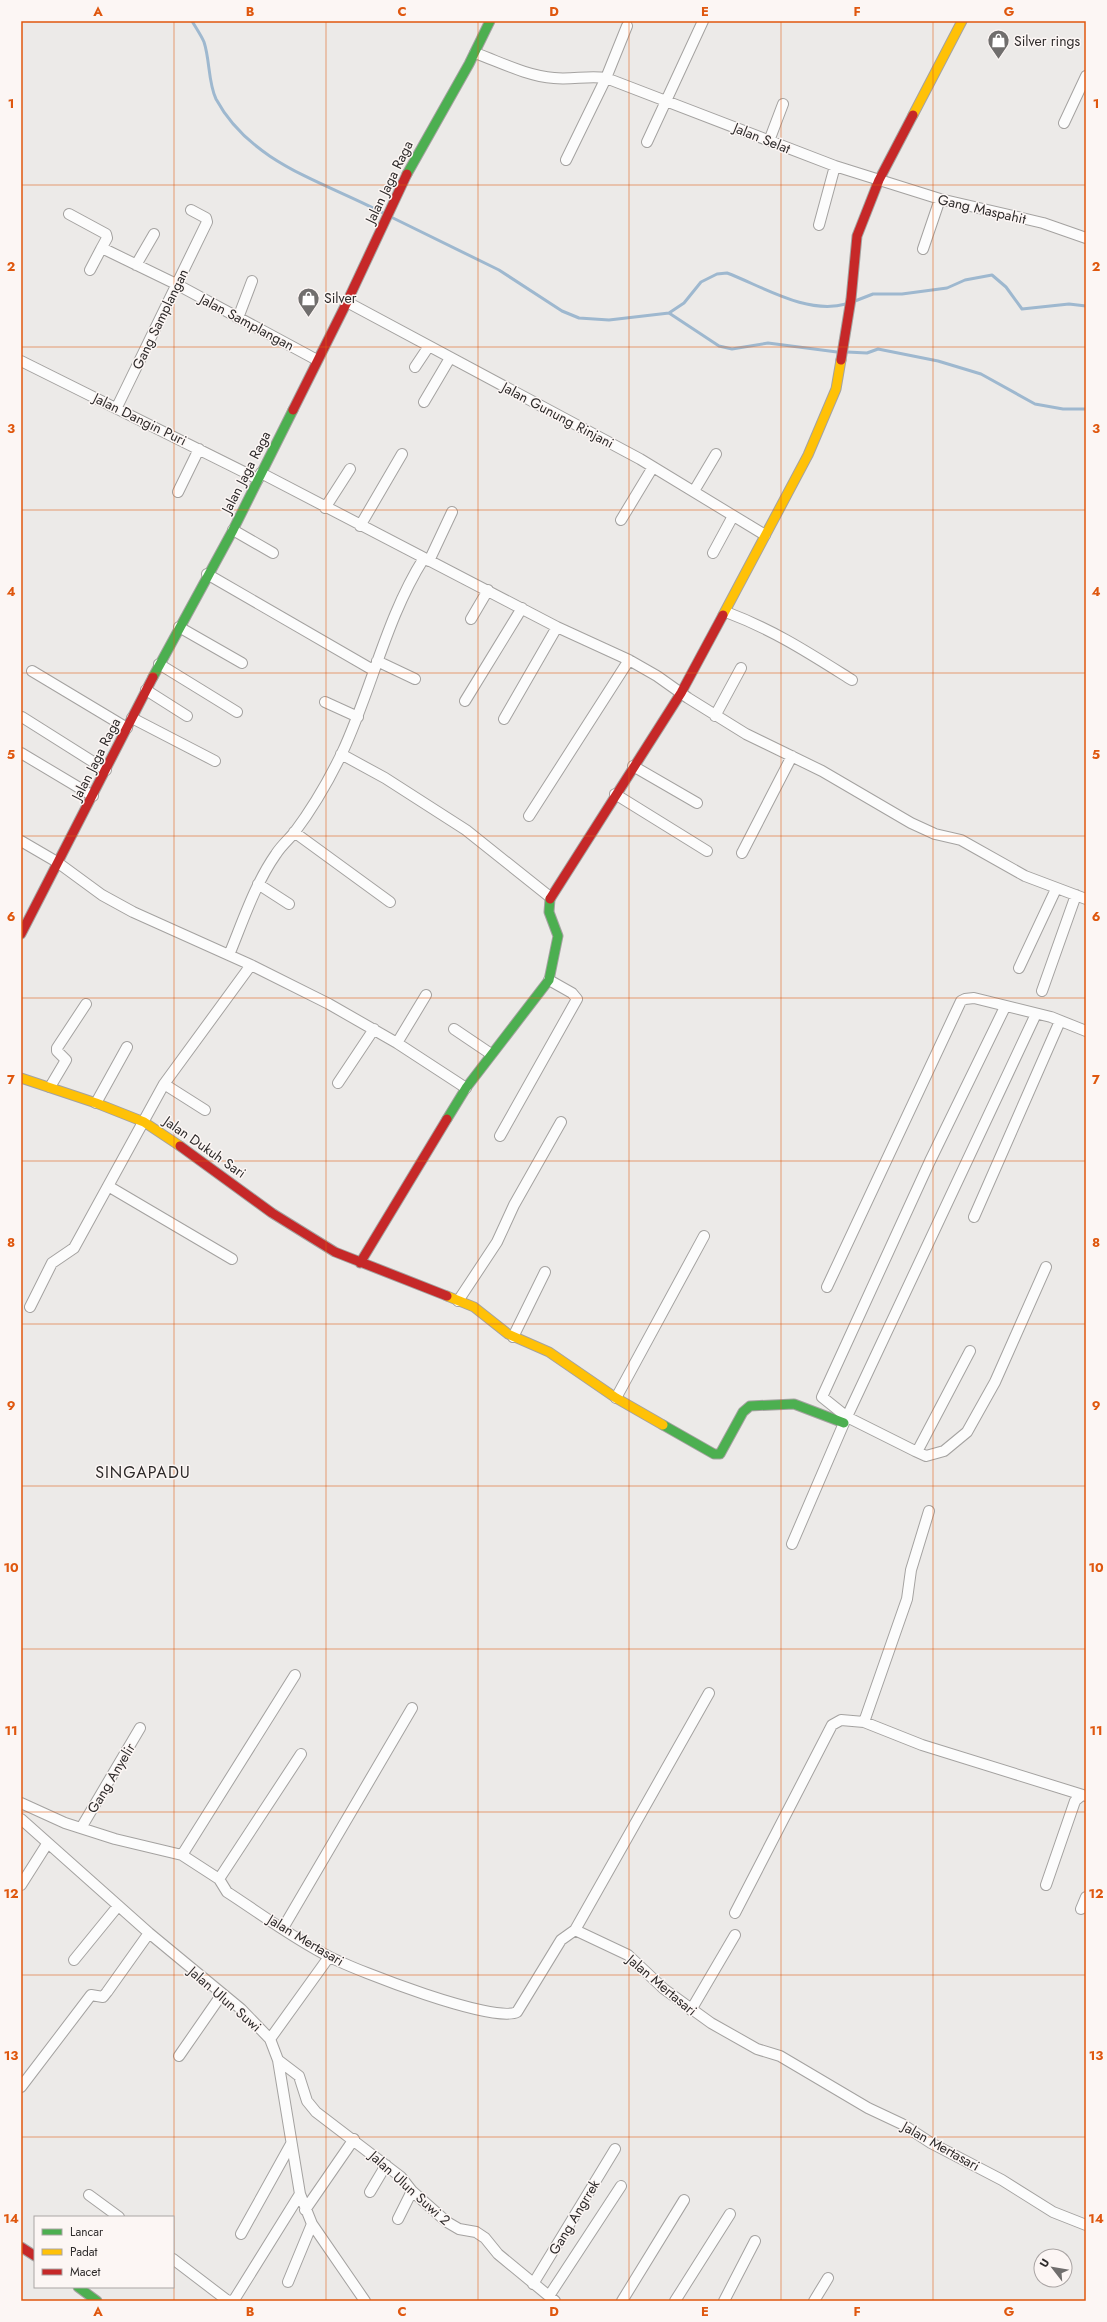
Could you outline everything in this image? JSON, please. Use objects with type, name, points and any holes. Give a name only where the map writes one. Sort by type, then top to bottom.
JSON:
[{"type":"street","name":"Jalan Jaga Raga","points":[[21,934],[57,862],[93,796],[159,664],[260,476],[347,302],[415,157],[475,53],[490,21]]},
{"type":"street","points":[[647,142],[703,21]]},
{"type":"street","points":[[360,1263],[466,1088],[549,980],[558,936],[549,912],[550,897],[681,693],[726,612],[808,455],[826,417],[836,389],[842,342],[851,299],[856,242],[878,180],[962,21]]},
{"type":"street","points":[[566,160],[606,78],[627,26]]},
{"type":"street","name":"Jalan Selat","points":[[475,53],[521,70],[552,78],[572,79],[591,76],[606,78],[835,166],[878,180]]},
{"type":"street","points":[[1064,123],[1086,76]]},
{"type":"street","points":[[769,141],[783,104]]},
{"type":"street","points":[[819,225],[835,166]]},
{"type":"street","name":"Gang Maspahit","points":[[878,180],[940,200],[1043,223],[1086,238]]},
{"type":"street","points":[[923,250],[940,200]]},
{"type":"street","name":"Gang Samplangan","points":[[117,407],[208,220],[191,210]]},
{"type":"street","points":[[69,214],[106,234],[107,238],[90,270]]},
{"type":"street","points":[[136,265],[154,234]]},
{"type":"street","name":"Jalan Samplangan","points":[[101,249],[176,284],[317,360]]},
{"type":"street","points":[[238,318],[252,281]]},
{"type":"street","name":"Jalan Gunung Rinjani","points":[[347,302],[653,467],[765,535]]},
{"type":"street","points":[[415,368],[429,346]]},
{"type":"street","points":[[424,402],[450,358]]},
{"type":"street","name":"Jalan Dangin Puri","points":[[21,361],[199,448],[260,476],[488,590],[557,627],[629,660],[657,676],[715,716],[859,791],[911,823],[930,832],[961,840],[1024,876],[1081,897]]},
{"type":"street","points":[[178,492],[199,448]]},
{"type":"street","points":[[360,526],[402,454]]},
{"type":"street","points":[[694,491],[716,454]]},
{"type":"street","points":[[621,520],[653,467]]},
{"type":"street","points":[[325,508],[350,469]]},
{"type":"street","points":[[229,955],[258,884],[276,853],[294,832],[321,792],[341,754],[358,717],[375,665],[408,586],[427,560],[452,512]]},
{"type":"street","points":[[713,554],[733,516]]},
{"type":"street","points":[[232,530],[273,553]]},
{"type":"street","points":[[207,574],[375,665],[415,679]]},
{"type":"street","points":[[471,619],[488,590]]},
{"type":"street","points":[[465,701],[522,608]]},
{"type":"street","points":[[726,612],[775,633],[852,680]]},
{"type":"street","points":[[179,627],[242,662]]},
{"type":"street","points":[[504,719],[557,627]]},
{"type":"street","points":[[529,816],[629,660]]},
{"type":"street","points":[[159,664],[237,712]]},
{"type":"street","points":[[715,716],[740,668]]},
{"type":"street","points":[[32,671],[127,728]]},
{"type":"street","points":[[146,690],[187,716]]},
{"type":"street","points":[[325,702],[358,717]]},
{"type":"street","points":[[22,717],[106,770]]},
{"type":"street","points":[[132,718],[216,761]]},
{"type":"street","points":[[21,752],[93,796]]},
{"type":"street","points":[[341,754],[386,778],[466,830],[550,897]]},
{"type":"street","points":[[742,853],[792,756]]},
{"type":"street","points":[[633,766],[697,803]]},
{"type":"street","points":[[615,794],[706,851]]},
{"type":"street","points":[[294,832],[390,902]]},
{"type":"street","points":[[21,841],[57,862],[102,895],[133,912],[251,965],[329,1004],[397,1043],[466,1088]]},
{"type":"street","points":[[258,884],[289,904]]},
{"type":"street","points":[[1019,968],[1056,889]]},
{"type":"street","points":[[1042,991],[1081,897]]},
{"type":"street","points":[[30,1307],[52,1263],[74,1248],[164,1084],[251,965]]},
{"type":"street","points":[[500,1136],[577,999],[572,993],[549,980]]},
{"type":"street","points":[[397,1043],[426,995]]},
{"type":"street","points":[[826,1287],[962,1001],[965,998],[974,998],[1036,1014],[1086,1031]]},
{"type":"street","points":[[50,1087],[66,1060],[57,1051],[57,1048],[86,1004]]},
{"type":"street","points":[[1005,1007],[930,1161],[823,1392],[824,1401],[845,1420],[926,1456],[944,1451],[967,1432],[995,1382],[1046,1267]]},
{"type":"street","points":[[792,1544],[845,1420],[1036,1014]]},
{"type":"street","points":[[974,1217],[1060,1021]]},
{"type":"street","points":[[338,1083],[374,1029]]},
{"type":"street","points":[[454,1029],[491,1054]]},
{"type":"street","points":[[96,1103],[127,1047]]},
{"type":"street","name":"Jalan Dukuh Sari","points":[[21,1078],[96,1103],[144,1122],[201,1160],[272,1213],[335,1252],[474,1307],[513,1337],[549,1352],[616,1398],[717,1455],[724,1450],[743,1412],[750,1406],[794,1404],[845,1420]]},
{"type":"street","points":[[164,1084],[205,1110]]},
{"type":"street","points":[[458,1301],[497,1242],[514,1205],[561,1122]]},
{"type":"street","points":[[108,1186],[232,1259]]},
{"type":"street","points":[[616,1398],[704,1236]]},
{"type":"street","points":[[513,1337],[545,1272]]},
{"type":"street","points":[[915,1451],[919,1448],[970,1351]]},
{"type":"street","points":[[864,1722],[907,1598],[911,1570],[929,1512]]},
{"type":"street","points":[[182,1855],[296,1675]]},
{"type":"street","points":[[575,1930],[709,1693]]},
{"type":"street","points":[[283,1928],[412,1708]]},
{"type":"street","points":[[735,1913],[832,1725],[841,1720],[864,1722],[922,1745],[1084,1796]]},
{"type":"street","name":"Gang Anyelir","points":[[81,1828],[140,1728]]},
{"type":"street","points":[[219,1880],[301,1754]]},
{"type":"street","points":[[1046,1885],[1075,1801],[1084,1796]]},
{"type":"street","name":"Jalan Mertasari","points":[[21,1803],[81,1828],[182,1855],[219,1880],[228,1892],[329,1957],[451,2003],[507,2015],[520,2009],[556,1948],[562,1940],[575,1930],[628,1955],[691,2010],[751,2046],[780,2056],[868,2108],[902,2124],[931,2143],[1002,2180],[1053,2212],[1086,2226]]},
{"type":"street","name":"Jalan Ulun Suwi","points":[[21,1819],[47,1844],[93,1881],[118,1906],[149,1933],[222,1994],[270,2039],[278,2060],[291,2144],[300,2194],[305,2210],[312,2224],[365,2301]]},
{"type":"street","points":[[21,1886],[47,1844]]},
{"type":"street","points":[[1081,1909],[1086,1896]]},
{"type":"street","points":[[74,1960],[118,1906]]},
{"type":"street","points":[[21,2087],[91,1995],[103,1997],[149,1933]]},
{"type":"street","points":[[691,2010],[735,1935]]},
{"type":"street","points":[[270,2039],[329,1957]]},
{"type":"street","points":[[179,2056],[222,1994]]},
{"type":"street","name":"Jalan Ulun Suwi 2","points":[[278,2060],[299,2076],[312,2107],[401,2177],[412,2191],[453,2226],[476,2232],[485,2238],[498,2254],[552,2299]]},
{"type":"street","points":[[305,2210],[354,2139]]},
{"type":"street","points":[[241,2234],[291,2144]]},
{"type":"street","name":"Gang Angrrek","points":[[533,2284],[615,2149]]},
{"type":"street","points":[[370,2192],[386,2165]]},
{"type":"street","points":[[552,2299],[621,2186]]},
{"type":"street","points":[[398,2218],[412,2191]]},
{"type":"street","points":[[174,2261],[228,2301],[234,2300],[300,2194]]},
{"type":"street","points":[[89,2195],[118,2216]]},
{"type":"street","points":[[622,2301],[684,2200]]},
{"type":"street","points":[[675,2301],[730,2214]]},
{"type":"street","points":[[288,2282],[312,2224]]},
{"type":"street","points":[[724,2301],[756,2241]]},
{"type":"street","points":[[21,2246],[34,2255]]},
{"type":"street","points":[[814,2301],[828,2278]]},
{"type":"street","points":[[79,2288],[97,2301]]},
{"type":"waterway","points":[[192,21],[204,42],[213,92],[216,99],[231,121],[249,140],[269,156],[291,169],[385,214]]},
{"type":"waterway","points":[[391,217],[499,270],[562,311],[579,318],[609,320],[669,313],[684,303],[701,282],[717,274],[727,273],[785,298],[815,306],[846,304]]},
{"type":"waterway","points":[[855,301],[873,294],[902,294],[947,288],[965,280],[992,275],[1006,287],[1022,309],[1069,304],[1086,306]]},
{"type":"waterway","points":[[669,313],[719,346],[732,349],[768,343],[837,352]]},
{"type":"waterway","points":[[847,352],[867,353],[878,349],[938,361],[981,374],[1035,404],[1063,409],[1086,409]]},
{"type":"traffic: fast","points":[[407,174],[469,64],[490,21]]},
{"type":"traffic: fast","points":[[153,677],[233,530],[293,410]]},
{"type":"traffic: fast","points":[[447,1119],[466,1088],[549,980],[558,936],[549,912],[550,899]]},
{"type":"traffic: fast","points":[[663,1425],[714,1454],[720,1454],[743,1412],[750,1406],[794,1404],[844,1423]]},
{"type":"traffic: fast","points":[[79,2288],[97,2301]]},
{"type":"traffic: slow","points":[[913,115],[962,21]]},
{"type":"traffic: slow","points":[[723,615],[808,455],[836,389],[841,360]]},
{"type":"traffic: slow","points":[[21,1078],[96,1103],[144,1122],[180,1146]]},
{"type":"traffic: slow","points":[[447,1296],[474,1307],[508,1334],[549,1352],[616,1398],[663,1425]]},
{"type":"traffic: jam","points":[[841,360],[851,299],[857,236],[879,180],[913,115]]},
{"type":"traffic: jam","points":[[293,410],[347,302],[407,174]]},
{"type":"traffic: jam","points":[[550,899],[681,693],[723,615]]},
{"type":"traffic: jam","points":[[21,934],[153,677]]},
{"type":"traffic: jam","points":[[360,1263],[447,1119]]},
{"type":"traffic: jam","points":[[180,1146],[272,1213],[335,1252],[447,1296]]},
{"type":"traffic: jam","points":[[21,2247],[34,2255]]},
{"type":"place","name":"Silver rings","points":[[998,60]]},
{"type":"place","name":"Silver","points":[[309,318]]},
{"type":"district","name":"SINGAPADU","points":[[143,1472]]}]
